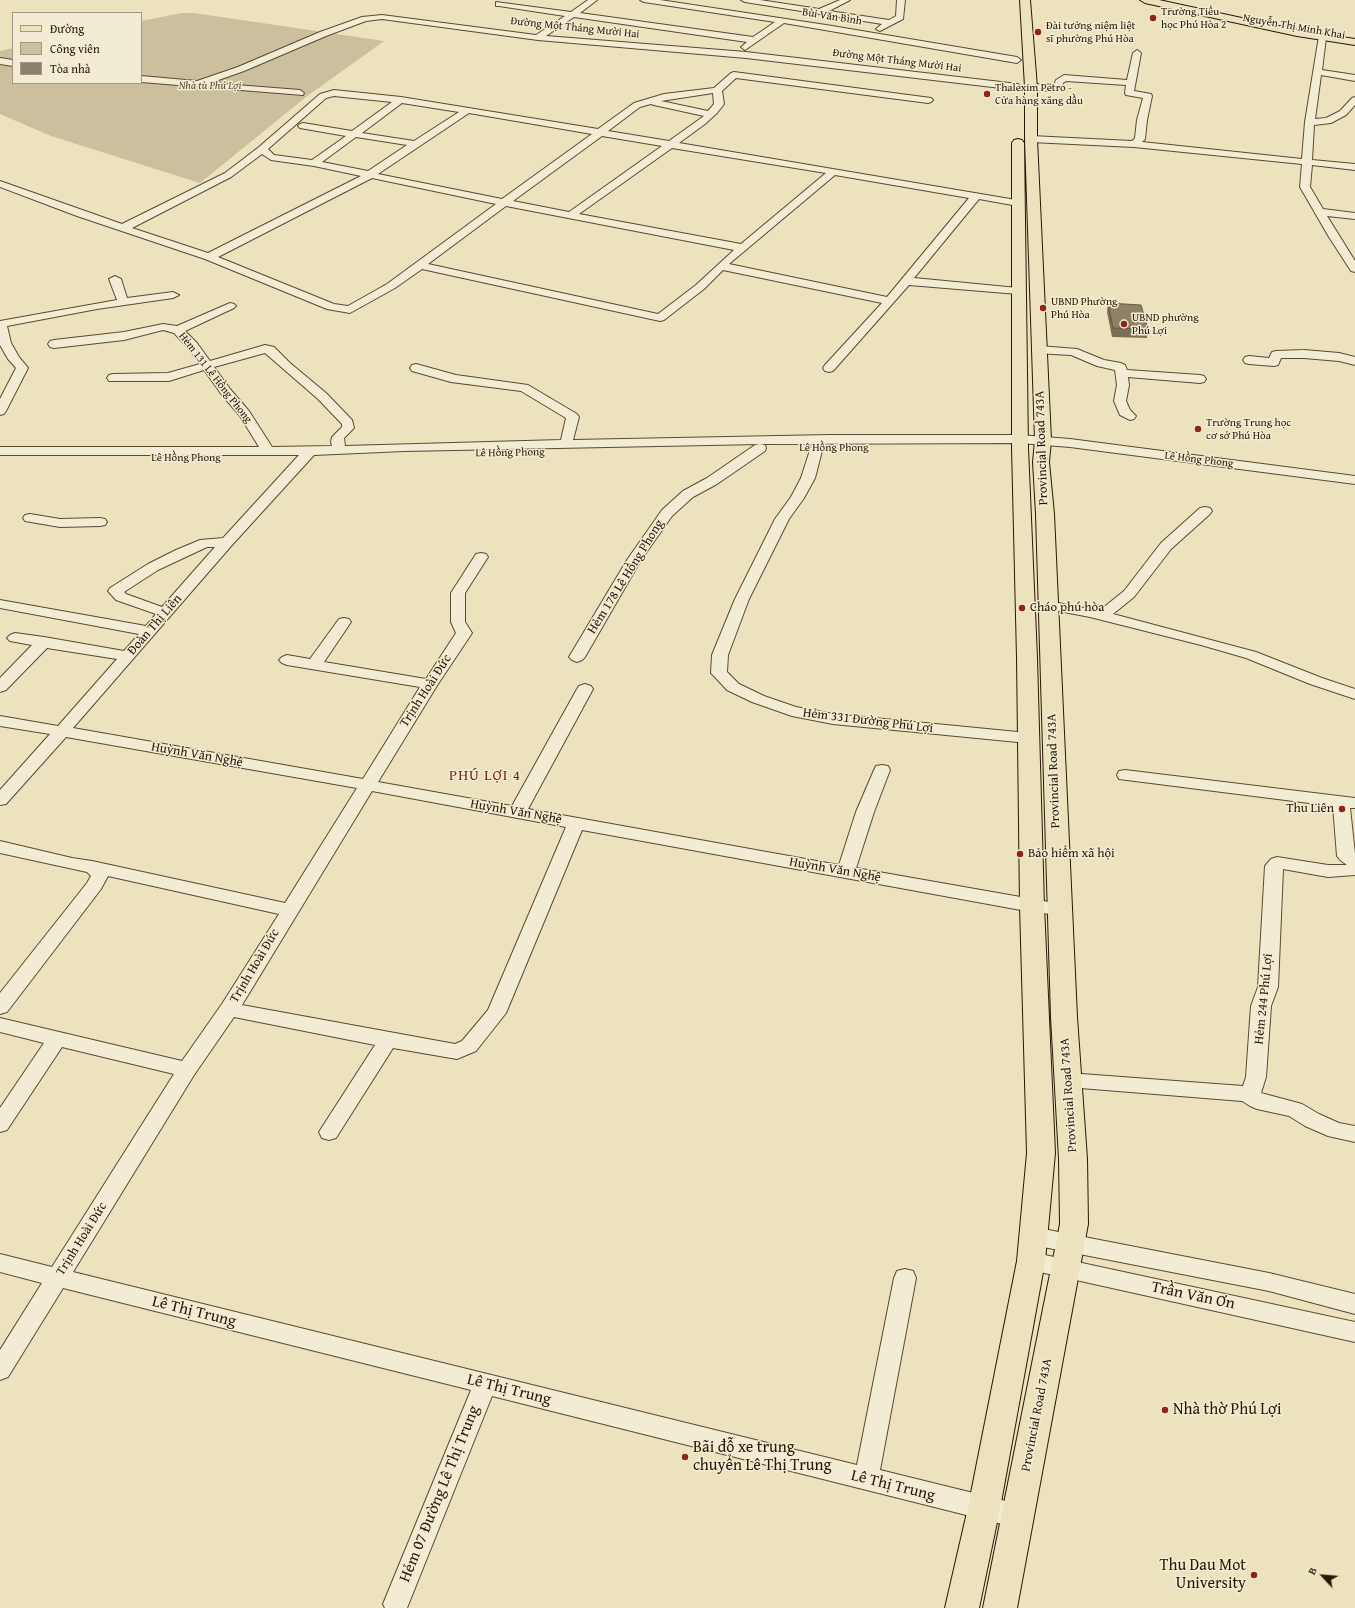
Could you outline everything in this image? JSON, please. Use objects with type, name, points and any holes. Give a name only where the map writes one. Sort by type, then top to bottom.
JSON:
[{"type":"main road","name":"Provincial Road 743A","points":[[962,1608],[984,1508],[1032,1249],[1041,1153],[1032,906],[1018,318],[1018,203],[1024,139],[1023,61],[1025,0]]},
{"type":"main road","name":"Nguyễn Thị Minh Khai","points":[[1145,0],[1289,28],[1355,38]]},
{"type":"main road","name":"Nguyễn Thị Minh Khai","points":[[1162,0],[1188,8],[1279,30],[1355,42]]},
{"type":"main road","name":"Provincial Road 743A","points":[[1016,45],[1023,61]]},
{"type":"main road","name":"Provincial Road 743A","points":[[1000,1608],[1074,1224],[1073,1166],[1060,908],[1041,462],[1043,444],[1034,204],[1024,139]]},
{"type":"main road","points":[[1018,203],[1034,204]]},
{"type":"main road","points":[[1018,257],[1036,258]]},
{"type":"main road","points":[[1018,318],[1038,320]]},
{"type":"street","points":[[538,38],[593,0]]},
{"type":"street","name":"Bùi Văn Bình","points":[[644,0],[783,20],[1023,61]]},
{"type":"street","points":[[730,12],[749,0],[890,23]]},
{"type":"street","points":[[820,12],[846,0]]},
{"type":"street","points":[[870,35],[900,17],[901,0]]},
{"type":"street","points":[[499,4],[753,40]]},
{"type":"street","name":"Đường Một Tháng Mười Hai","points":[[142,79],[198,84],[240,69],[322,34],[372,18],[403,18],[538,38],[738,54],[1024,87],[1058,88],[1061,80],[1068,78],[1131,83]]},
{"type":"street","points":[[738,54],[753,40],[783,20]]},
{"type":"street","points":[[1322,38],[1310,122],[1305,187],[1355,270]]},
{"type":"street","points":[[1134,144],[1140,139],[1142,120],[1148,96],[1130,94],[1137,54]]},
{"type":"street","points":[[0,61],[12,63]]},
{"type":"street","points":[[1317,72],[1355,78]]},
{"type":"street","points":[[0,184],[208,257],[331,306],[345,310],[356,308],[391,286],[638,104],[676,95],[716,90],[734,75],[928,100]]},
{"type":"street","points":[[198,84],[300,93]]},
{"type":"street","points":[[571,215],[702,122],[719,104],[719,97],[716,90]]},
{"type":"street","points":[[123,228],[228,175],[262,149],[326,95],[340,94],[401,100],[467,110],[1018,203]]},
{"type":"street","points":[[314,163],[401,100]]},
{"type":"street","points":[[650,101],[709,114]]},
{"type":"street","points":[[1310,122],[1328,121],[1343,113],[1354,103]]},
{"type":"street","points":[[208,257],[368,176],[467,110]]},
{"type":"street","points":[[303,126],[416,144]]},
{"type":"street","points":[[1024,139],[1134,144],[1355,167]]},
{"type":"street","points":[[262,149],[271,156],[314,163],[368,176],[744,248]]},
{"type":"street","points":[[420,265],[660,318],[700,287],[721,266],[833,172]]},
{"type":"street","points":[[829,368],[906,282],[976,196]]},
{"type":"street","points":[[1319,212],[1355,216]]},
{"type":"street","points":[[721,266],[889,301]]},
{"type":"street","points":[[115,279],[123,302]]},
{"type":"street","points":[[906,282],[1018,290]]},
{"type":"street","points":[[0,411],[22,368],[14,359],[5,343],[1,324],[123,302],[173,295]]},
{"type":"street","points":[[178,330],[230,306]]},
{"type":"street","name":"Hẻm 131 Lê Hồng Phong","points":[[54,344],[124,336],[163,327],[178,330],[244,414],[268,451]]},
{"type":"street","points":[[113,378],[169,377],[208,367],[257,351],[265,349],[270,350],[286,366],[322,396],[348,424],[348,428],[338,437],[337,442],[340,449]]},
{"type":"street","points":[[1039,350],[1073,352],[1101,364],[1121,368],[1123,385],[1120,401],[1124,412],[1130,416]]},
{"type":"street","points":[[1249,360],[1274,362],[1276,355],[1304,354],[1338,357],[1355,361]]},
{"type":"street","points":[[416,368],[455,379],[524,388],[573,417],[566,444]]},
{"type":"street","points":[[1122,374],[1200,379]]},
{"type":"street","name":"Lê Hồng Phong","points":[[0,451],[268,451],[307,455],[340,449],[566,444],[830,440],[1020,444]]},
{"type":"street","points":[[1020,444],[1043,444]]},
{"type":"street","name":"Lê Hồng Phong","points":[[0,458],[403,455],[1020,444]]},
{"type":"street","name":"Lê Hồng Phong","points":[[1043,444],[1355,480]]},
{"type":"street","name":"Lê Hồng Phong","points":[[1043,444],[1355,487]]},
{"type":"street","name":"Hẻm 331 Đường Phú Lợi","points":[[817,447],[808,478],[797,498],[782,519],[742,599],[720,655],[719,673],[733,687],[758,699],[792,711],[834,719],[1028,738]]},
{"type":"street","name":"Hẻm 178 Lê Hồng Phong","points":[[577,657],[634,560],[667,512],[688,494],[712,481],[760,448]]},
{"type":"street","name":"Đoàn Thị Liên","points":[[0,800],[129,656],[227,542],[307,455]]},
{"type":"street","points":[[1101,616],[1129,594],[1166,546],[1205,511]]},
{"type":"street","points":[[30,518],[60,523],[100,522]]},
{"type":"street","points":[[166,613],[121,597],[115,591],[153,567],[181,553],[205,543],[227,542]]},
{"type":"street","name":"Trịnh Hoài Đức","points":[[0,1370],[187,1070],[229,1009],[366,785],[464,633],[458,622],[458,593],[481,557]]},
{"type":"street","points":[[0,604],[150,631]]},
{"type":"street","points":[[1048,605],[1101,616],[1206,642],[1251,655],[1355,694]]},
{"type":"street","points":[[314,664],[344,622]]},
{"type":"street","points":[[15,638],[129,656]]},
{"type":"street","points":[[0,687],[44,642]]},
{"type":"street","points":[[287,660],[430,684]]},
{"type":"street","points":[[517,813],[585,689]]},
{"type":"street","name":"Huỳnh Văn Nghệ","points":[[0,721],[366,785],[1032,906],[1060,908]]},
{"type":"street","points":[[846,872],[865,812],[882,770]]},
{"type":"street","points":[[1125,775],[1288,796],[1348,802],[1346,856],[1355,862]]},
{"type":"street","points":[[229,1009],[434,1049],[457,1052],[469,1046],[496,1013],[576,823]]},
{"type":"street","points":[[0,847],[289,910]]},
{"type":"street","name":"Hẻm 244 Phú Lợi","points":[[1247,1094],[1252,1091],[1256,1077],[1261,1006],[1268,987],[1274,866],[1277,863],[1282,863],[1328,871],[1350,871],[1355,869]]},
{"type":"street","points":[[0,1007],[95,885],[100,875],[92,867]]},
{"type":"street","points":[[0,1025],[187,1070]]},
{"type":"street","points":[[0,1124],[58,1038]]},
{"type":"street","points":[[329,1132],[388,1040]]},
{"type":"street","points":[[1068,1080],[1149,1085],[1247,1094],[1257,1101],[1295,1109],[1312,1120],[1335,1130],[1355,1134]]},
{"type":"street","name":"Trần Văn Ơn","points":[[1032,1249],[1269,1282],[1355,1304]]},
{"type":"street","name":"Trần Văn Ơn","points":[[1068,1255],[1355,1332]]},
{"type":"street","name":"Lê Thị Trung","points":[[0,1263],[1018,1516]]},
{"type":"street","points":[[866,1479],[905,1278]]},
{"type":"street","name":"Hẻm 07 Đường Lê Thị Trung","points":[[396,1604],[485,1384]]},
{"type":"green space","name":"Nhà tù Phú Lợi","points":[[182,13],[194,13],[384,41],[306,97],[200,183],[51,136],[0,114],[0,51],[12,48],[12,84],[142,84],[142,21]]},
{"type":"building","points":[[1108,303],[1141,305],[1148,329],[1113,328]]},
{"type":"place","name":"Trường Tiểu học Phú Hòa 2","points":[[1153,18]]},
{"type":"place","name":"Đài tưởng niệm liệt sĩ phường Phú Hòa","points":[[1038,32]]},
{"type":"place","name":"Thalexim Petro - Cửa hàng xăng dầu","points":[[987,94]]},
{"type":"place","name":"UBND Phường Phú Hòa","points":[[1043,308]]},
{"type":"place","name":"UBND phường Phú Lợi","points":[[1124,324]]},
{"type":"place","name":"Trường Trung học cơ sở Phú Hòa","points":[[1198,429]]},
{"type":"place","name":"Cháo phú hòa","points":[[1022,608]]},
{"type":"place","name":"Thu Liên","points":[[1342,809]]},
{"type":"place","name":"Bảo hiểm xã hội","points":[[1020,854]]},
{"type":"place","name":"Nhà thờ Phú Lợi","points":[[1165,1410]]},
{"type":"place","name":"Bãi đỗ xe trung chuyển Lê Thị Trung","points":[[685,1457]]},
{"type":"place","name":"Thu Dau Mot University","points":[[1254,1575]]},
{"type":"district","name":"PHÚ LỢI 4","points":[[485,776]]}]
